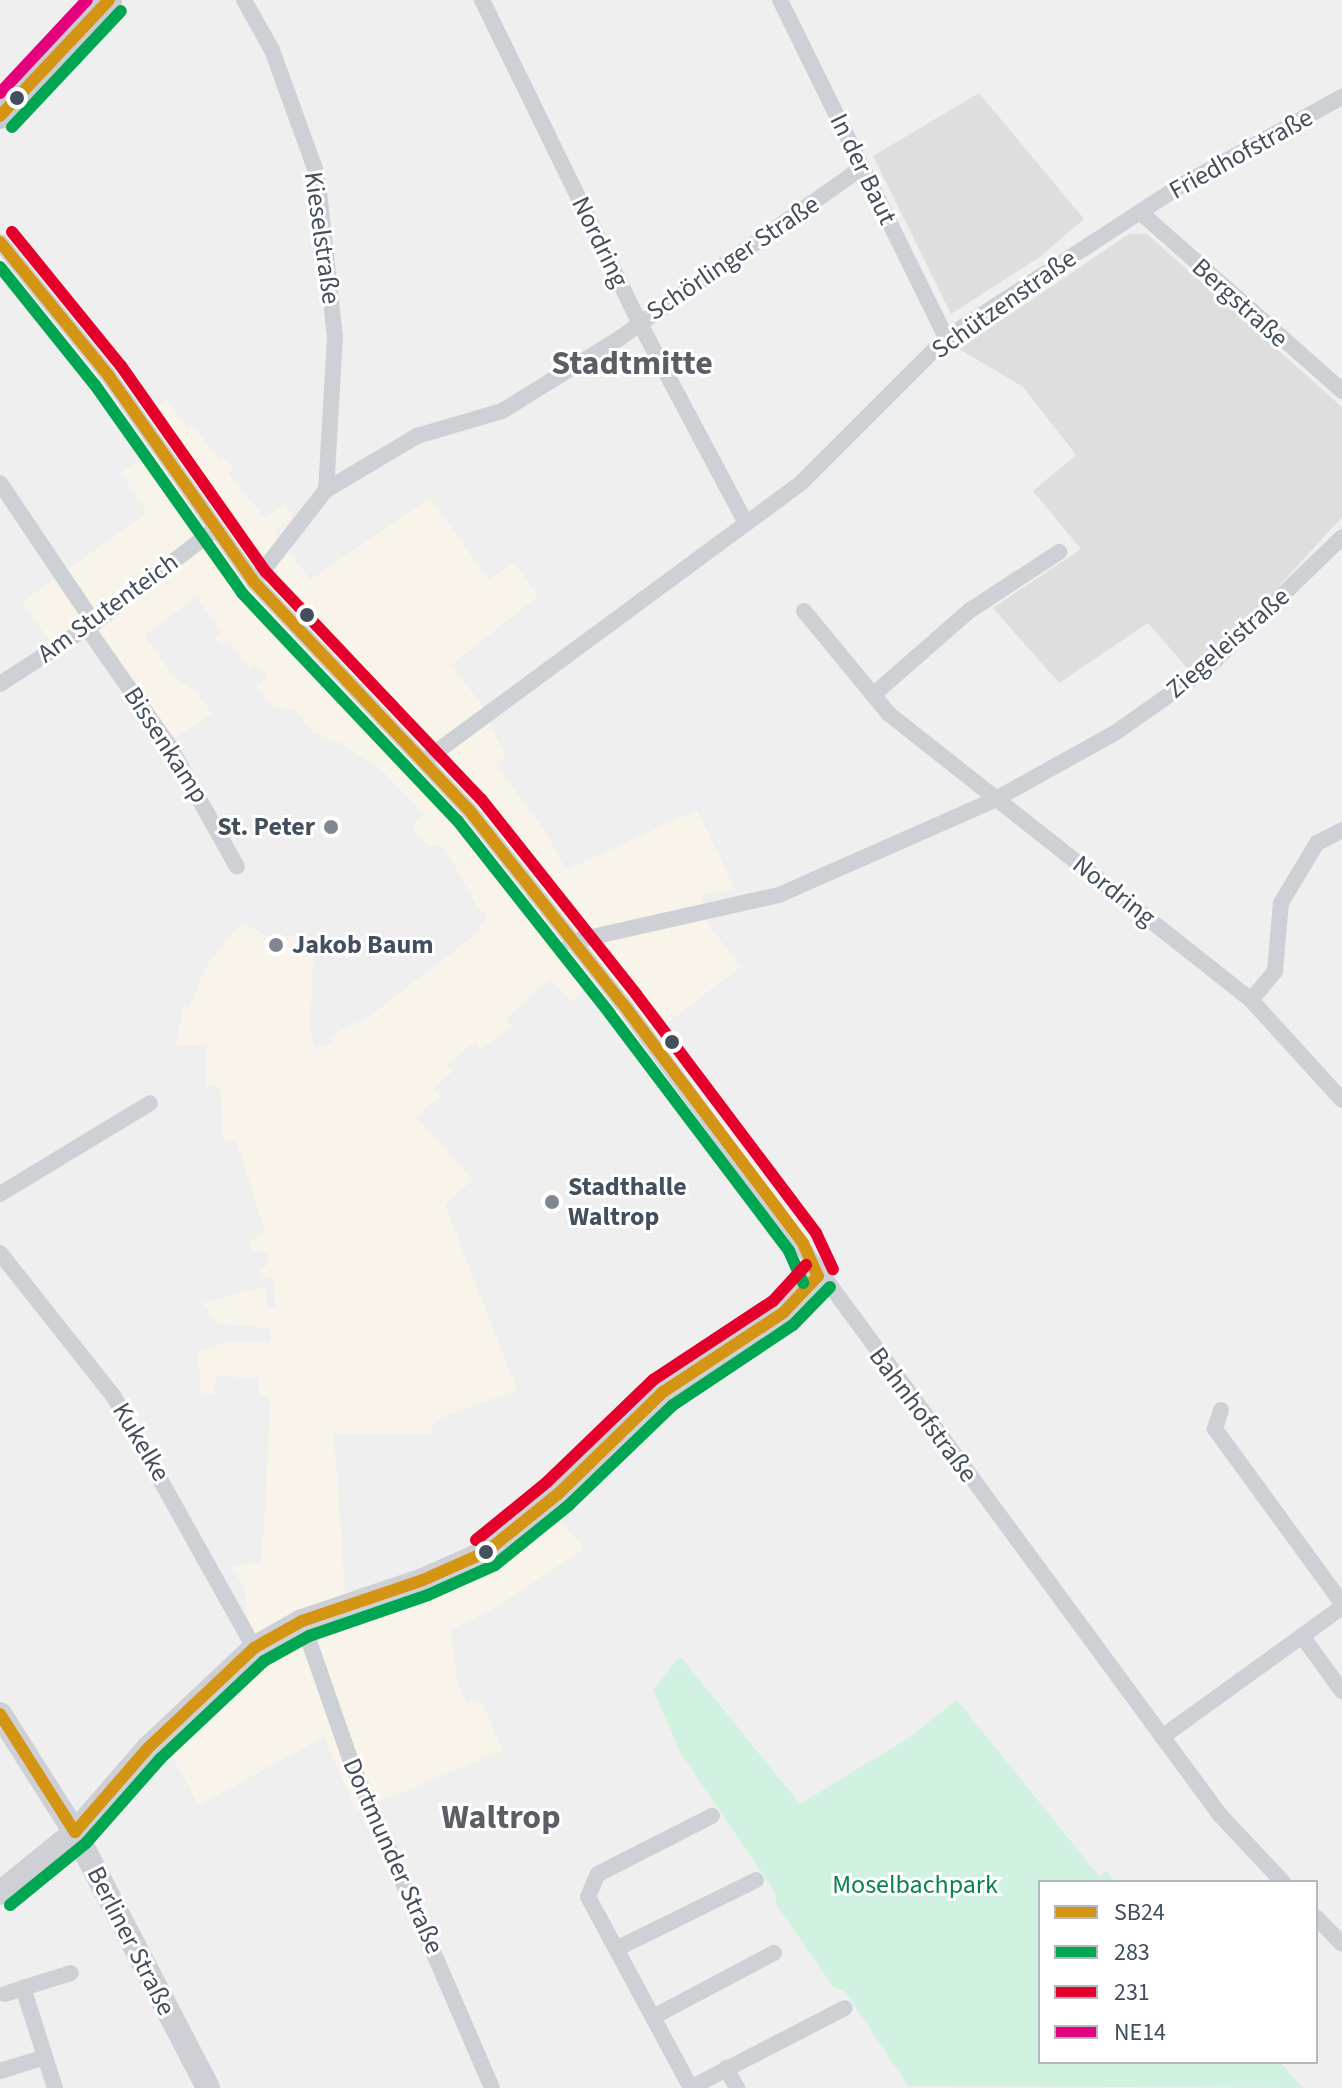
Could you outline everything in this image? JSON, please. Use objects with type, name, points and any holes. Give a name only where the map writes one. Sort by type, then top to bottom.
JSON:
[{"type":"main road","points":[[0,116],[109,0]]},
{"type":"street","name":"Kieselstraße","points":[[244,0],[272,50],[317,174],[335,336],[326,490]]},
{"type":"street","name":"Nordring","points":[[482,0],[639,322],[746,523]]},
{"type":"street","name":"In der Baut","points":[[780,0],[946,338]]},
{"type":"street","name":"Friedhofstraße","points":[[1140,212],[1342,97]]},
{"type":"street","name":"Schörlinger Straße","points":[[254,582],[326,490],[417,436],[502,411],[639,322],[862,168]]},
{"type":"street","name":"Schützenstraße","points":[[424,761],[800,484],[946,338],[1140,212]]},
{"type":"street","name":"Bergstraße","points":[[1140,212],[1342,391]]},
{"type":"street","name":"Bahnhofstraße","points":[[0,242],[108,375],[254,582],[424,761],[662,1054],[803,1243],[818,1276],[1220,1815],[1281,1880]]},
{"type":"street","name":"Bissenkamp","points":[[0,483],[170,747],[237,867]]},
{"type":"street","name":"Am Stutenteich","points":[[0,684],[90,625],[215,529]]},
{"type":"street","name":"Ziegeleistraße","points":[[570,942],[779,895],[994,800],[1115,733],[1207,668],[1342,537]]},
{"type":"street","points":[[873,695],[969,611],[1059,552]]},
{"type":"street","name":"Nordring","points":[[804,611],[889,714],[1251,1000],[1342,1100]]},
{"type":"street","points":[[1251,1000],[1275,971],[1281,903],[1317,843],[1342,830]]},
{"type":"street","points":[[0,1194],[150,1103]]},
{"type":"street","name":"Kukelke","points":[[0,1253],[114,1397],[254,1648]]},
{"type":"street","points":[[0,1893],[75,1832],[148,1748],[254,1648],[302,1621],[423,1580],[486,1552],[558,1494],[670,1386],[783,1313],[818,1276]]},
{"type":"street","points":[[1162,1737],[1342,1605],[1215,1429],[1221,1410]]},
{"type":"street","name":"Dortmunder Straße","points":[[302,1621],[351,1762],[492,2088]]},
{"type":"street","points":[[1302,1636],[1342,1691]]},
{"type":"street","name":"Berliner Straße","points":[[0,1714],[75,1832],[208,2088]]},
{"type":"street","points":[[712,1816],[598,1874],[588,1897],[690,2088],[845,2008]]},
{"type":"street","points":[[616,1949],[756,1880]]},
{"type":"street","points":[[1318,1919],[1342,1944]]},
{"type":"street","points":[[653,2017],[774,1953]]},
{"type":"street","points":[[5,1994],[71,1973]]},
{"type":"street","points":[[23,1988],[55,2088]]},
{"type":"street","points":[[0,2071],[45,2057]]},
{"type":"street","points":[[726,2068],[737,2088]]},
{"type":"shaded area","points":[[979,93],[1084,219],[1040,257],[951,314],[873,156]]},
{"type":"shaded area","points":[[1129,234],[1147,234],[1342,407],[1342,517],[1259,608],[1188,669],[1148,623],[1059,683],[993,608],[1081,549],[1033,491],[1076,455],[1023,387],[959,349]]},
{"type":"shaded area","points":[[167,400],[187,428],[193,424],[220,462],[226,458],[234,469],[228,474],[265,518],[284,505],[293,517],[275,531],[310,580],[430,498],[489,580],[514,562],[538,596],[451,665],[479,701],[506,757],[495,764],[542,826],[566,870],[697,810],[735,889],[702,896],[707,923],[741,967],[663,1026],[634,1043],[590,985],[571,1002],[550,978],[506,1020],[511,1027],[481,1049],[475,1042],[447,1065],[452,1072],[433,1088],[440,1097],[415,1117],[473,1179],[445,1205],[517,1390],[436,1420],[429,1434],[334,1434],[346,1604],[468,1563],[494,1561],[556,1516],[584,1549],[492,1610],[451,1630],[457,1682],[467,1704],[480,1699],[503,1751],[356,1811],[324,1737],[199,1805],[169,1751],[222,1674],[254,1648],[243,1586],[232,1567],[261,1562],[266,1499],[270,1397],[259,1396],[259,1378],[216,1376],[214,1394],[201,1395],[198,1352],[226,1342],[270,1343],[271,1329],[216,1323],[202,1303],[265,1286],[268,1307],[276,1307],[273,1279],[261,1278],[260,1266],[267,1266],[269,1250],[252,1253],[248,1241],[262,1236],[264,1228],[236,1140],[223,1140],[220,1087],[206,1086],[206,1045],[176,1045],[183,1008],[189,1007],[207,965],[242,922],[266,936],[314,937],[310,1029],[314,1047],[331,1044],[330,1036],[367,1018],[475,935],[488,915],[479,910],[445,848],[429,846],[412,828],[423,814],[381,769],[340,743],[313,733],[296,710],[272,707],[257,686],[267,677],[257,664],[249,669],[230,641],[222,646],[215,637],[222,632],[196,597],[145,635],[175,679],[196,691],[212,714],[170,741],[94,628],[57,652],[22,602],[147,513],[121,473],[152,452],[148,414]]},
{"type":"green space","name":"Moselbachpark","points":[[680,1656],[800,1804],[905,1740],[957,1700],[1099,1876],[1106,1871],[1114,1880],[1038,1880],[1038,2064],[1282,2064],[1303,2088],[908,2086],[844,1990],[834,1988],[776,1904],[775,1892],[681,1754],[653,1690]]},
{"type":"transit line","name":"NE14","points":[[0,93],[87,0]]},
{"type":"transit line","name":"SB24","points":[[0,116],[109,0]]},
{"type":"transit line","name":"283","points":[[12,127],[121,11]]},
{"type":"transit line","name":"231","points":[[12,232],[121,366],[266,572],[481,799],[636,994],[816,1233],[833,1269]]},
{"type":"transit line","name":"SB24","points":[[0,242],[108,375],[254,582],[469,810],[623,1004],[803,1243],[818,1276]]},
{"type":"transit line","name":"283","points":[[0,267],[95,385],[242,593],[457,820],[610,1014],[789,1251],[803,1283]]},
{"type":"transit line","name":"231","points":[[476,1540],[547,1482],[653,1380],[773,1301],[806,1265]]},
{"type":"transit line","name":"SB24","points":[[75,1832],[148,1748],[254,1648],[302,1621],[423,1580],[486,1552],[558,1494],[663,1392],[783,1313],[818,1276]]},
{"type":"transit line","name":"283","points":[[10,1905],[86,1843],[160,1759],[264,1661],[309,1636],[428,1595],[495,1565],[569,1505],[673,1405],[793,1325],[830,1287]]},
{"type":"transit line","name":"SB24","points":[[0,1714],[75,1832]]},
{"type":"place","name":"St. Peter","points":[[331,827]]},
{"type":"place","name":"Jakob Baum","points":[[276,945]]},
{"type":"place","name":"Stadthalle Waltrop","points":[[552,1202]]},
{"type":"district","name":"Stadtmitte","points":[[632,364]]},
{"type":"district","name":"Waltrop","points":[[501,1818]]}]
